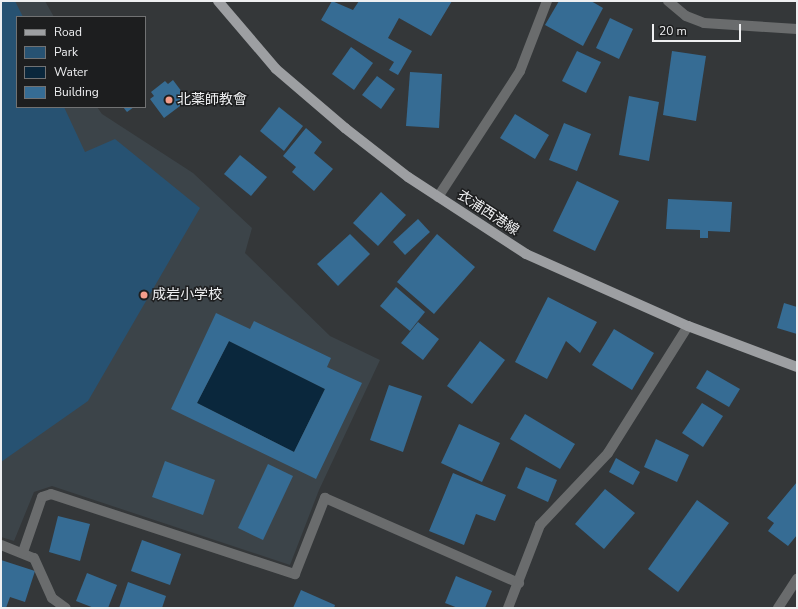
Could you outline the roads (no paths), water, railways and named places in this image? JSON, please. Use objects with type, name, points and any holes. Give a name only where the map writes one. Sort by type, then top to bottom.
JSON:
[{"type":"main road","name":"衣浦西港線","points":[[218,1],[276,69],[344,128],[438,197],[526,254],[688,326],[797,367]]},
{"type":"street","points":[[438,197],[520,71],[547,1]]},
{"type":"street","points":[[668,1],[686,16],[704,23],[797,29]]},
{"type":"street","points":[[508,608],[540,526],[608,453],[688,326]]},
{"type":"street","points":[[23,552],[42,497],[51,494],[295,574],[325,498],[519,583]]},
{"type":"street","points":[[1,544],[23,552],[39,566],[52,598],[66,608]]},
{"type":"street","points":[[778,608],[797,579]]},
{"type":"water","points":[[229,341],[325,389],[294,452],[197,403]]},
{"type":"place","name":"北薬師教會","points":[[169,100]]},
{"type":"place","name":"成岩小学校","points":[[144,295]]}]
